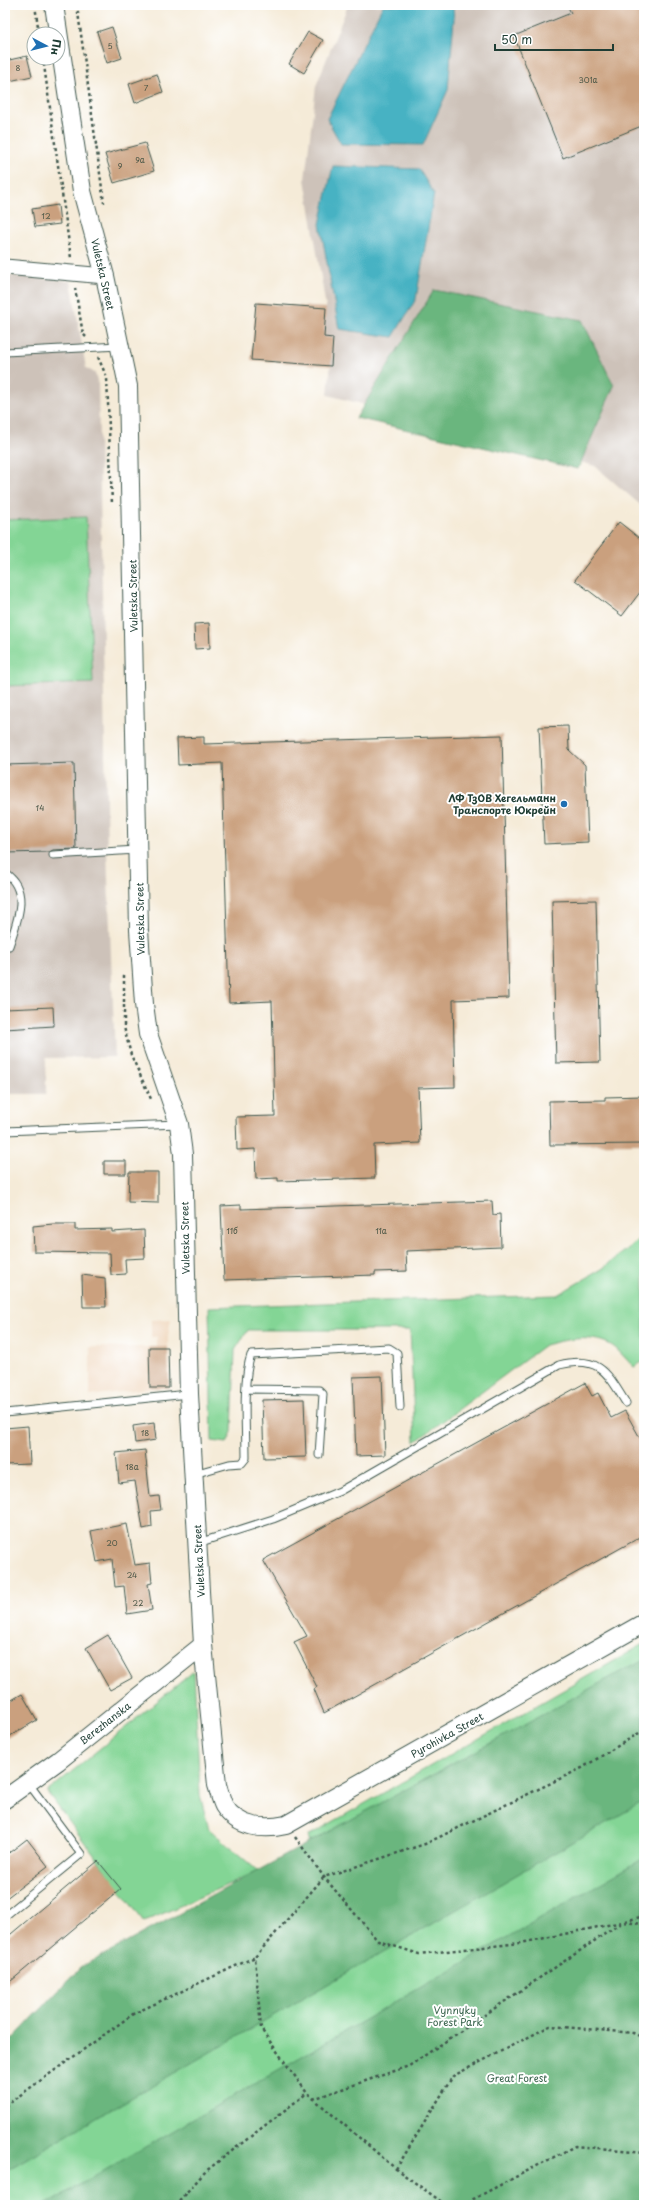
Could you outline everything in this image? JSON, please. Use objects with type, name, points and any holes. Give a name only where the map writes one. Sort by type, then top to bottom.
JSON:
[{"type":"street","name":"Vuletska Street","points":[[54,5],[82,191],[105,276],[128,386],[140,930],[144,1004],[148,1034],[184,1176],[189,1394],[193,1474],[203,1645],[217,1785],[224,1806],[233,1816],[245,1824]]},
{"type":"street","points":[[5,267],[105,276]]},
{"type":"street","name":"Pyrohivka Street","points":[[245,1824],[259,1828],[286,1825],[644,1623]]},
{"type":"street","name":"Berezhanska","points":[[5,1799],[28,1783],[203,1645]]},
{"type":"lane","points":[[5,352],[119,346]]},
{"type":"lane","points":[[53,855],[139,850]]},
{"type":"lane","points":[[5,873],[17,885],[21,894],[18,917],[9,946]]},
{"type":"lane","points":[[5,1131],[172,1125]]},
{"type":"lane","points":[[193,1474],[229,1464],[242,1463],[246,1458],[246,1389],[248,1363],[251,1355],[389,1348],[397,1353],[400,1408]]},
{"type":"lane","points":[[198,1543],[273,1519],[340,1491],[559,1365],[571,1362],[593,1363],[603,1369],[626,1403]]},
{"type":"lane","points":[[246,1389],[318,1390],[323,1394],[319,1455]]},
{"type":"lane","points":[[5,1413],[189,1394]]},
{"type":"lane","points":[[5,1916],[81,1854],[28,1783]]},
{"type":"path","points":[[35,5],[38,26]]},
{"type":"path","points":[[77,5],[104,204]]},
{"type":"path","points":[[44,66],[73,274],[83,334],[85,337],[93,338],[101,366],[107,378],[112,509]]},
{"type":"path","points":[[124,971],[124,1027],[129,1048],[144,1085],[172,1125]]},
{"type":"path","points":[[5,2106],[133,2014],[255,1957],[324,1877],[425,1844],[582,1768],[644,1730]]},
{"type":"path","points":[[286,1825],[324,1877],[378,1941],[419,1954],[521,1943],[644,1916]]},
{"type":"path","points":[[313,2099],[409,2066],[622,1922],[644,1924]]},
{"type":"path","points":[[255,1957],[261,2029],[307,2093],[396,2169],[446,2205]]},
{"type":"path","points":[[396,2169],[453,2076],[550,2026],[633,2033],[644,2038]]},
{"type":"path","points":[[175,2205],[206,2171],[307,2093]]},
{"type":"path","points":[[462,2205],[575,2146],[644,2152]]},
{"type":"shaded area","points":[[348,5],[644,5],[644,508],[595,466],[328,395],[333,338],[324,337],[326,308],[305,179],[316,86]]},
{"type":"shaded area","points":[[5,275],[71,281],[86,368],[95,373],[98,384],[107,852],[115,1057],[46,1058],[46,1094],[5,1094]]},
{"type":"shaded area","points":[[171,1319],[168,1336],[169,1388],[150,1388],[90,1396],[90,1347],[157,1347],[157,1337],[151,1337],[151,1320]]},
{"type":"green space","points":[[434,290],[582,320],[614,386],[578,469],[356,418]]},
{"type":"green space","points":[[86,517],[93,683],[5,686],[5,520]]},
{"type":"green space","points":[[644,1236],[644,1361],[634,1367],[616,1348],[593,1339],[560,1341],[545,1345],[415,1442],[410,1330],[248,1330],[235,1350],[232,1432],[227,1443],[212,1441],[209,1307],[557,1295],[602,1269]]},
{"type":"green space","name":"Vynnyky Forest Park","points":[[644,1644],[644,2205],[5,2205],[5,2112],[319,1881],[308,1836]]},
{"type":"green space","points":[[644,1659],[644,1801],[5,2171],[5,2047],[80,1968]]},
{"type":"green space","points":[[194,1671],[200,1795],[209,1829],[258,1871],[144,1922],[47,1792]]},
{"type":"green space","name":"Great Forest","points":[[644,1858],[644,2205],[45,2205]]},
{"type":"water","points":[[383,5],[452,5],[453,7],[454,19],[448,90],[423,145],[341,144],[327,119]]},
{"type":"water","points":[[333,166],[419,169],[434,194],[416,299],[393,337],[339,329],[320,224]]},
{"type":"building","points":[[567,5],[644,5],[644,125],[563,158],[514,36],[571,13]]},
{"type":"building","points":[[112,27],[122,58],[107,63],[97,32]]},
{"type":"building","points":[[308,32],[323,40],[304,73],[289,64]]},
{"type":"building","points":[[26,56],[26,66],[30,66],[32,76],[5,82],[5,61]]},
{"type":"building","points":[[157,74],[163,92],[135,103],[129,84]]},
{"type":"building","points":[[145,143],[154,171],[114,183],[105,154]]},
{"type":"building","points":[[58,205],[60,224],[35,227],[32,209]]},
{"type":"building","points":[[256,303],[326,308],[324,337],[333,338],[331,366],[251,360]]},
{"type":"building","points":[[619,522],[644,542],[644,587],[622,616],[575,580]]},
{"type":"building","points":[[209,623],[210,648],[195,649],[194,624]]},
{"type":"building","name":"ЛФ ТзОВ Хегельманн Транспорте Юкрейн","points":[[568,726],[569,750],[585,765],[588,842],[544,844],[539,727]]},
{"type":"building","points":[[502,735],[509,998],[453,1000],[455,1087],[418,1088],[420,1143],[374,1145],[375,1178],[278,1181],[278,1178],[256,1179],[255,1149],[237,1150],[236,1117],[275,1116],[272,1001],[229,1003],[222,763],[178,765],[177,738],[204,737],[204,744]]},
{"type":"building","points":[[74,763],[76,849],[53,850],[49,852],[5,853],[5,765]]},
{"type":"building","points":[[596,900],[600,1062],[556,1063],[552,901]]},
{"type":"building","points":[[53,1007],[54,1026],[5,1029],[5,1009]]},
{"type":"building","points":[[644,1096],[644,1144],[550,1145],[549,1101],[605,1100],[605,1097]]},
{"type":"building","points":[[104,1161],[126,1161],[126,1174],[104,1174]]},
{"type":"building","points":[[129,1172],[158,1172],[158,1203],[128,1202]]},
{"type":"building","points":[[492,1201],[493,1215],[500,1214],[501,1247],[406,1251],[407,1271],[375,1272],[375,1275],[224,1280],[221,1206],[241,1205],[241,1209]]},
{"type":"building","points":[[75,1224],[75,1230],[112,1229],[112,1232],[144,1230],[145,1258],[125,1259],[126,1274],[111,1275],[110,1253],[34,1252],[33,1226]]},
{"type":"building","points":[[82,1275],[105,1278],[106,1307],[83,1307]]},
{"type":"building","points":[[149,1347],[168,1347],[169,1388],[150,1388]]},
{"type":"building","points":[[382,1376],[385,1455],[356,1456],[353,1377]]},
{"type":"building","points":[[585,1383],[592,1396],[598,1393],[611,1418],[625,1411],[644,1445],[644,1535],[324,1713],[314,1689],[317,1687],[294,1642],[307,1636],[263,1560]]},
{"type":"building","points":[[304,1399],[306,1457],[264,1458],[262,1400]]},
{"type":"building","points":[[154,1423],[156,1440],[135,1443],[133,1426]]},
{"type":"building","points":[[28,1426],[30,1464],[5,1465],[5,1428]]},
{"type":"building","points":[[145,1450],[150,1497],[159,1496],[161,1510],[151,1511],[152,1527],[143,1529],[135,1481],[119,1483],[116,1453]]},
{"type":"building","points":[[127,1524],[135,1565],[150,1563],[152,1583],[148,1584],[152,1610],[127,1614],[124,1586],[115,1587],[112,1559],[97,1562],[91,1531]]},
{"type":"building","points":[[108,1635],[132,1678],[110,1690],[86,1648]]},
{"type":"building","points":[[22,1694],[37,1720],[5,1739],[5,1704]]},
{"type":"building","points":[[27,1839],[48,1866],[5,1899],[5,1856]]},
{"type":"building","points":[[98,1861],[121,1889],[5,1986],[5,1939]]},
{"type":"place","name":"ЛФ ТзОВ Хегельманн Транспорте Юкрейн","points":[[564,804]]}]
